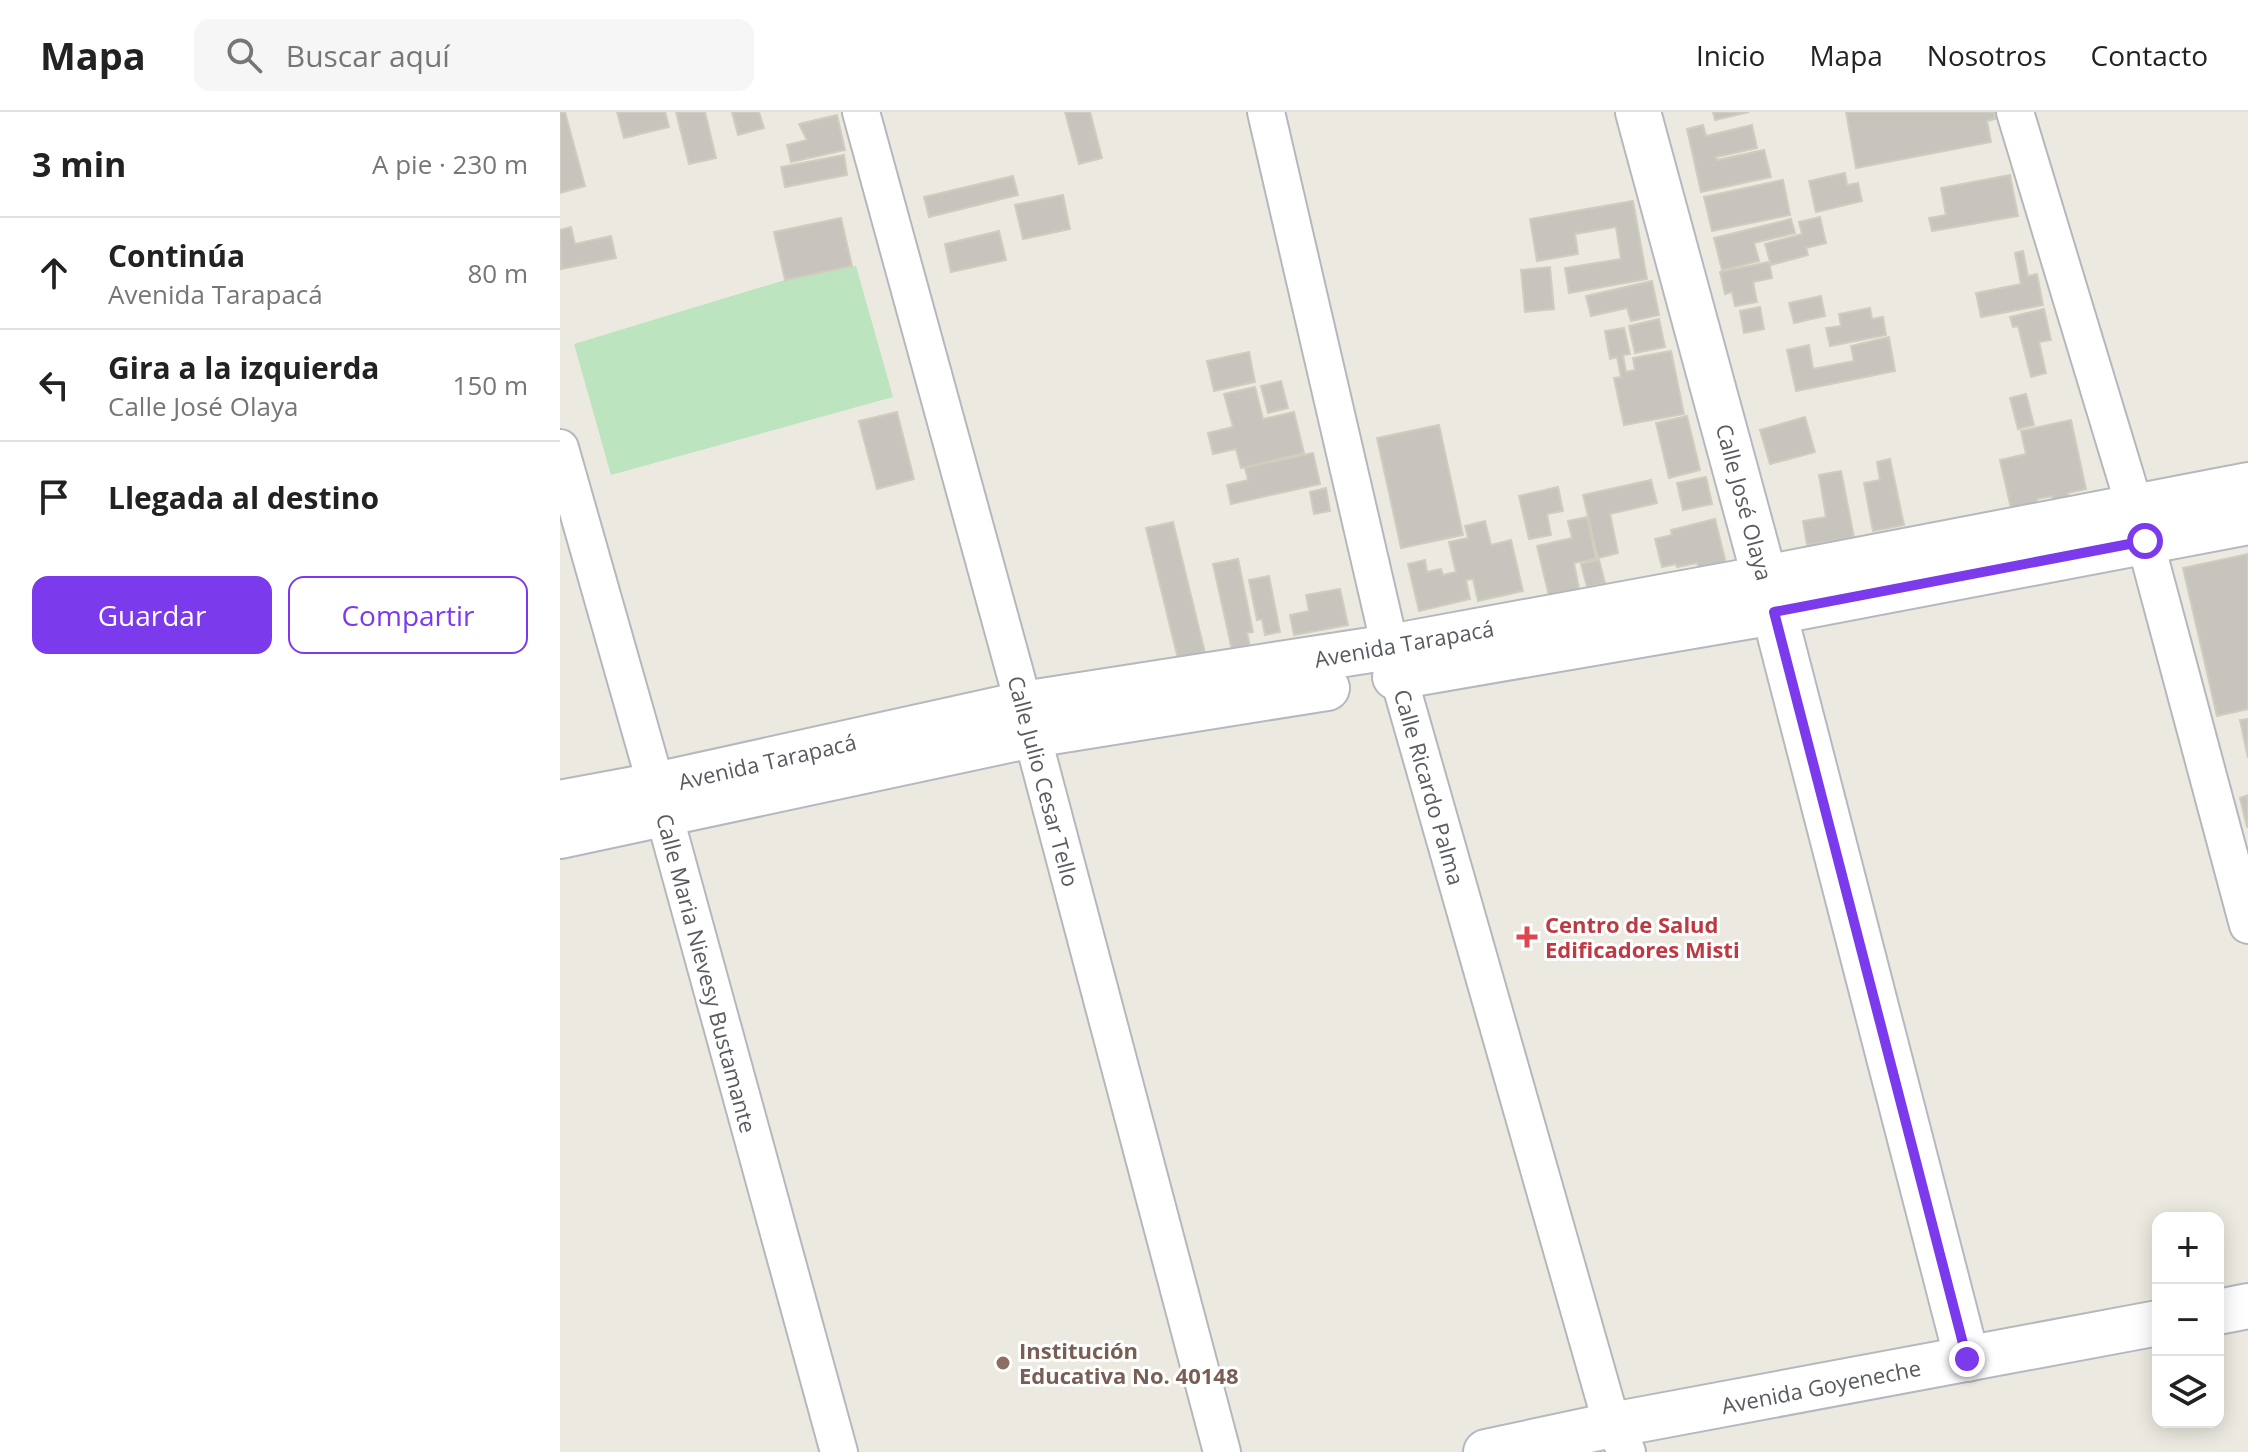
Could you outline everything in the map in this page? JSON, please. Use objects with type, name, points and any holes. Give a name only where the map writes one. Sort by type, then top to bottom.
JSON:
[{"type":"street","name":"Calle Julio Cesar Tello","points":[[861,112],[1028,719],[1222,1452]]},
{"type":"street","name":"Calle Ricardo Palma","points":[[1266,112],[1394,662],[1619,1438]]},
{"type":"street","name":"Calle José Olaya","points":[[1638,112],[1770,595],[1967,1359]]},
{"type":"street","points":[[2015,112],[2140,524],[2248,925]]},
{"type":"street","name":"Calle Maria Nievesy Bustamante","points":[[560,448],[839,1452]]},
{"type":"street","name":"Avenida Tarapacá","points":[[560,836],[660,800],[1028,719],[1394,662],[1770,595],[2140,524],[2248,485]]},
{"type":"street","name":"Avenida Tarapacá","points":[[2140,524],[2248,522]]},
{"type":"street","name":"Avenida Tarapacá","points":[[560,803],[660,800]]},
{"type":"street","points":[[2224,1311],[2248,1306]]},
{"type":"street","name":"Avenida Goyeneche","points":[[1486,1452],[1619,1438],[1967,1359],[2152,1324]]},
{"type":"green space","points":[[856,266],[893,397],[611,475],[574,344],[785,280]]},
{"type":"building","points":[[565,112],[585,186],[560,193],[560,113]]},
{"type":"building","points":[[617,112],[665,112],[669,127],[624,138]]},
{"type":"building","points":[[676,112],[705,112],[716,158],[689,164]]},
{"type":"building","points":[[732,112],[759,112],[764,128],[738,135]]},
{"type":"building","points":[[1065,112],[1090,112],[1102,158],[1079,164]]},
{"type":"building","points":[[1713,112],[1749,112],[1715,120]]},
{"type":"building","points":[[1846,112],[1994,112],[1995,119],[1987,121],[1991,142],[1856,168]]},
{"type":"building","points":[[837,115],[845,150],[791,162],[787,145],[807,140],[799,124]]},
{"type":"building","points":[[1703,125],[1706,136],[1752,125],[1757,148],[1716,157],[1717,160],[1764,150],[1771,177],[1701,192],[1687,129]]},
{"type":"building","points":[[844,155],[847,175],[785,187],[781,167]]},
{"type":"building","points":[[1845,173],[1847,185],[1858,183],[1862,201],[1816,212],[1809,181]]},
{"type":"building","points":[[2010,175],[2018,216],[1932,231],[1929,218],[1946,215],[1941,188]]},
{"type":"building","points":[[1013,176],[1018,195],[929,217],[924,197]]},
{"type":"building","points":[[1783,180],[1790,215],[1712,231],[1704,197]]},
{"type":"building","points":[[1063,195],[1070,229],[1023,239],[1015,205]]},
{"type":"building","points":[[1633,201],[1647,279],[1569,293],[1565,268],[1621,259],[1616,227],[1575,234],[1578,254],[1537,261],[1530,219]]},
{"type":"building","points":[[1820,217],[1826,243],[1806,248],[1808,255],[1771,265],[1765,244],[1802,234],[1799,222]]},
{"type":"building","points":[[841,218],[852,266],[785,280],[774,232]]},
{"type":"building","points":[[1791,219],[1795,233],[1754,243],[1759,261],[1722,270],[1714,238]]},
{"type":"building","points":[[571,227],[575,244],[611,236],[616,258],[561,269],[560,230]]},
{"type":"building","points":[[999,231],[1006,260],[951,272],[945,244]]},
{"type":"building","points":[[2023,251],[2028,276],[2037,274],[2043,305],[1981,317],[1976,293],[2021,284],[2015,253]]},
{"type":"building","points":[[1769,262],[1772,278],[1753,282],[1757,302],[1735,306],[1732,292],[1725,294],[1720,272]]},
{"type":"building","points":[[1550,267],[1554,309],[1525,312],[1521,270]]},
{"type":"building","points":[[1652,281],[1659,315],[1631,321],[1627,308],[1591,316],[1586,296]]},
{"type":"building","points":[[1821,296],[1825,316],[1794,323],[1789,303]]},
{"type":"building","points":[[1760,307],[1764,329],[1744,333],[1740,311]]},
{"type":"building","points":[[1870,308],[1872,319],[1883,317],[1886,335],[1830,346],[1826,328],[1841,326],[1839,314]]},
{"type":"building","points":[[2044,309],[2051,340],[2039,342],[2046,373],[2031,377],[2018,326],[2013,327],[2010,317]]},
{"type":"building","points":[[1659,319],[1665,347],[1635,353],[1629,326]]},
{"type":"building","points":[[1624,328],[1630,354],[1623,355],[1626,372],[1635,370],[1633,358],[1671,351],[1684,414],[1624,425],[1614,378],[1621,377],[1617,357],[1610,359],[1605,331]]},
{"type":"building","points":[[1889,337],[1895,371],[1796,391],[1787,350],[1809,345],[1813,369],[1854,361],[1851,346]]},
{"type":"building","points":[[1249,352],[1255,382],[1214,391],[1207,361]]},
{"type":"building","points":[[1281,381],[1288,408],[1268,413],[1261,386]]},
{"type":"building","points":[[1255,387],[1263,419],[1294,412],[1304,453],[1241,468],[1236,449],[1213,454],[1208,433],[1233,427],[1224,394]]},
{"type":"building","points":[[2026,394],[2034,425],[2018,429],[2010,398]]},
{"type":"building","points":[[897,412],[914,479],[877,489],[859,421]]},
{"type":"building","points":[[1687,416],[1700,470],[1669,478],[1656,423]]},
{"type":"building","points":[[1805,417],[1815,452],[1770,464],[1760,430]]},
{"type":"building","points":[[2071,420],[2086,489],[2068,493],[2070,504],[2054,508],[2052,496],[2037,499],[2039,507],[2012,513],[2000,460],[2026,454],[2021,431]]},
{"type":"building","points":[[1439,425],[1463,535],[1401,548],[1377,438]]},
{"type":"building","points":[[1313,453],[1320,484],[1231,504],[1227,485],[1248,480],[1245,468]]},
{"type":"building","points":[[1890,459],[1904,525],[1873,531],[1864,483],[1880,480],[1877,462]]},
{"type":"building","points":[[1841,471],[1854,537],[1807,545],[1803,521],[1826,517],[1819,475]]},
{"type":"building","points":[[1706,477],[1712,504],[1683,510],[1677,483]]},
{"type":"building","points":[[1651,480],[1657,503],[1610,514],[1618,553],[1598,558],[1583,495]]},
{"type":"building","points":[[1558,487],[1563,511],[1547,514],[1551,535],[1529,539],[1519,496]]},
{"type":"building","points":[[1326,488],[1330,511],[1314,514],[1310,492]]},
{"type":"building","points":[[1587,517],[1596,559],[1574,563],[1579,589],[1549,596],[1537,546],[1572,538],[1568,521]]},
{"type":"building","points":[[1715,519],[1726,563],[1699,569],[1697,563],[1662,567],[1655,539],[1672,535],[1671,530]]},
{"type":"building","points":[[1485,521],[1491,545],[1511,540],[1523,591],[1478,601],[1473,579],[1466,580],[1470,599],[1419,611],[1408,564],[1425,560],[1427,572],[1441,569],[1443,575],[1456,572],[1449,542],[1468,538],[1465,526]]},
{"type":"building","points":[[1173,522],[1207,661],[1180,667],[1146,528]]},
{"type":"building","points":[[2248,554],[2248,709],[2217,716],[2183,568]]},
{"type":"building","points":[[1238,559],[1253,632],[1247,633],[1250,646],[1232,650],[1213,564]]},
{"type":"building","points":[[1599,560],[1605,583],[1587,587],[1581,564]]},
{"type":"building","points":[[1269,576],[1280,632],[1265,635],[1262,619],[1257,620],[1249,580]]},
{"type":"building","points":[[1340,589],[1348,625],[1294,635],[1290,615],[1309,611],[1306,595]]},
{"type":"building","points":[[2248,719],[2248,758],[2240,720]]},
{"type":"building","points":[[2248,795],[2248,827],[2247,827],[2240,798]]},
{"type":"place","name":"Centro de Salud Edificadores Misti","points":[[1527,937]]},
{"type":"place","name":"Institución Educativa No. 40148","points":[[1003,1363]]},
{"type":"route","points":[[1967,1359],[1774,612],[2145,541]]}]
